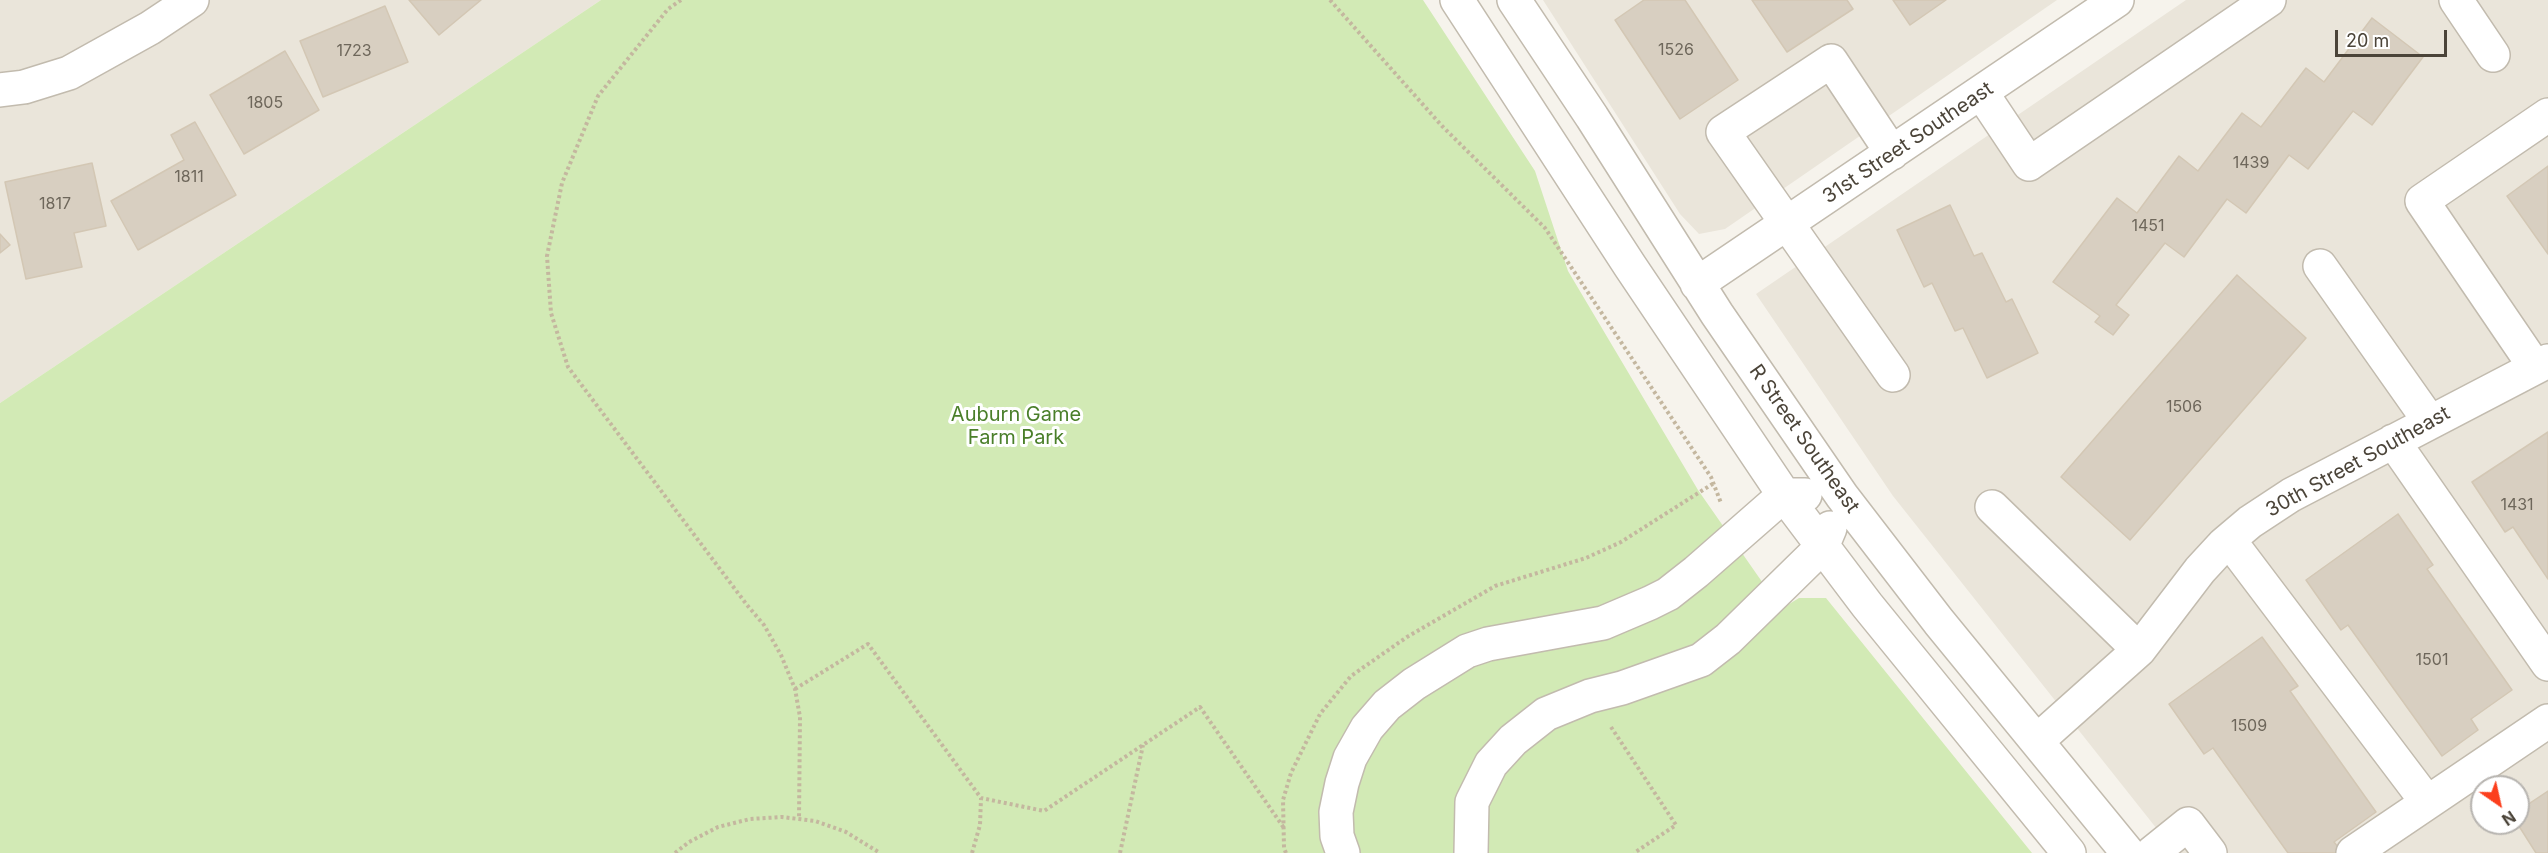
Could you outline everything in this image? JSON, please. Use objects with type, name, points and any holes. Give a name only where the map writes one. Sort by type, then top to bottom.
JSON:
[{"type":"street","points":[[0,90],[24,87],[69,74],[141,33],[192,0]]},
{"type":"street","points":[[1457,0],[1630,266],[1784,495],[1914,664],[2069,853]]},
{"type":"street","name":"R Street Southeast","points":[[1514,0],[1592,117],[1697,284],[1842,496],[1939,622],[2128,853]]},
{"type":"street","name":"31st Street Southeast","points":[[1697,284],[2117,0]]},
{"type":"street","points":[[1982,92],[2029,164],[2269,0]]},
{"type":"street","points":[[2456,0],[2493,55]]},
{"type":"street","points":[[1892,153],[1831,61],[1723,132],[1893,375]]},
{"type":"street","points":[[2542,364],[2422,201],[2548,115]]},
{"type":"street","points":[[2320,266],[2430,422]]},
{"type":"street","name":"30th Street Southeast","points":[[2037,741],[2139,650],[2200,570],[2229,540],[2290,495],[2542,364]]},
{"type":"street","points":[[2393,441],[2548,664]]},
{"type":"street","points":[[1343,853],[1336,836],[1336,812],[1350,758],[1367,728],[1387,705],[1414,684],[1467,651],[1497,642],[1603,623],[1668,594],[1784,495],[1842,496],[1822,547],[1728,639],[1701,660],[1622,688],[1590,696],[1546,714],[1513,740],[1491,764],[1472,802],[1471,853]]},
{"type":"street","points":[[1992,507],[2139,650]]},
{"type":"street","points":[[2229,540],[2427,802]]},
{"type":"street","points":[[2353,853],[2548,721]]},
{"type":"street","points":[[2152,853],[2188,824],[2210,853]]},
{"type":"path","points":[[681,0],[668,9],[631,52],[598,96],[593,107],[562,183],[547,256],[551,313],[568,368],[764,625],[781,655],[795,689],[800,717],[799,819]]},
{"type":"path","points":[[1330,0],[1442,126],[1545,228],[1711,477],[1721,505],[1726,512]]},
{"type":"path","points":[[795,689],[868,644],[981,798],[980,825],[972,853]]},
{"type":"path","points":[[1590,696],[1676,825],[1634,853]]},
{"type":"path","points":[[981,798],[1044,812],[1200,707],[1284,828]]},
{"type":"path","points":[[1120,853],[1144,745]]},
{"type":"path","points":[[675,853],[689,842],[718,828],[750,819],[782,817],[815,821],[846,832],[880,853]]},
{"type":"shaded area","points":[[0,0],[601,0],[0,403]]},
{"type":"shaded area","points":[[1543,0],[2057,0],[1725,229],[1699,234],[1680,214]]},
{"type":"shaded area","points":[[2186,0],[2548,0],[2548,853],[2176,853],[1893,496],[1756,294]]},
{"type":"green space","name":"Auburn Game Farm Park","points":[[601,0],[1423,0],[1535,171],[1568,271],[1698,490],[1781,609],[1799,598],[1826,598],[2032,853],[0,853],[0,403]]},
{"type":"building","points":[[409,0],[481,0],[439,35]]},
{"type":"building","points":[[1644,0],[1685,0],[1738,80],[1680,119],[1615,20]]},
{"type":"building","points":[[1752,0],[1847,0],[1853,9],[1787,52]]},
{"type":"building","points":[[1893,0],[1946,0],[1910,25]]},
{"type":"building","points":[[385,6],[408,62],[323,97],[300,41]]},
{"type":"building","points":[[2372,18],[2423,57],[2372,125],[2353,111],[2308,169],[2289,155],[2246,213],[2227,199],[2184,257],[2165,243],[2116,305],[2129,315],[2113,335],[2095,322],[2100,316],[2053,282],[2117,198],[2137,213],[2179,156],[2198,171],[2242,113],[2261,127],[2306,68],[2324,82]]},
{"type":"building","points":[[285,51],[319,110],[244,154],[210,95]]},
{"type":"building","points":[[195,122],[236,195],[138,250],[111,201],[184,160],[171,135]]},
{"type":"building","points":[[92,163],[106,226],[74,233],[82,267],[26,279],[5,182]]},
{"type":"building","points":[[2548,166],[2548,254],[2507,196]]},
{"type":"building","points":[[1950,205],[1974,256],[1982,253],[2006,302],[2012,299],[2038,353],[1987,378],[1963,328],[1955,331],[1932,283],[1924,287],[1897,230]]},
{"type":"building","points":[[0,234],[10,245],[0,253]]},
{"type":"building","points":[[2237,275],[2306,338],[2130,540],[2061,477]]},
{"type":"building","points":[[2548,432],[2548,579],[2513,527],[2505,532],[2472,482]]},
{"type":"building","points":[[2398,514],[2433,565],[2427,569],[2512,690],[2471,719],[2478,730],[2442,756],[2348,625],[2341,630],[2306,580]]},
{"type":"building","points":[[2262,637],[2298,686],[2290,691],[2376,812],[2334,842],[2342,852],[2340,853],[2288,853],[2213,748],[2204,754],[2169,704]]},
{"type":"building","points":[[2548,791],[2548,853],[2536,853],[2525,835],[2530,835],[2530,803]]}]
